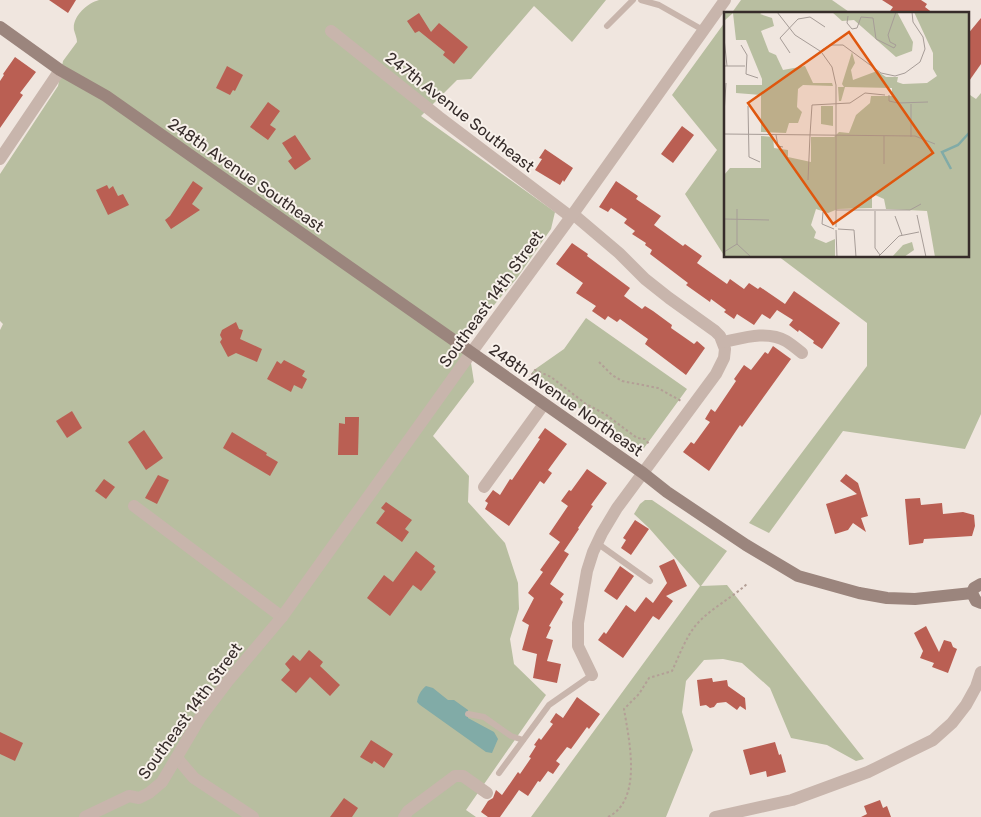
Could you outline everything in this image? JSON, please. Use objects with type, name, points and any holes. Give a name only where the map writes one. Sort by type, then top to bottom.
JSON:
[{"type":"street","name":"Southeast 14th Street","points":[[85,817],[129,796],[139,798],[149,793],[162,782],[206,711],[228,681],[282,617],[471,353],[572,216],[724,0]]},
{"type":"street","name":"248th Avenue Southeast","points":[[0,27],[60,70],[106,96],[471,353]]},
{"type":"street","name":"247th Avenue Southeast","points":[[331,31],[439,117],[619,253],[663,294],[715,330],[724,342]]},
{"type":"street","points":[[0,158],[60,70]]},
{"type":"street","points":[[592,675],[578,646],[578,623],[587,570],[597,543],[617,508],[716,374],[724,358],[724,342],[760,336],[775,336],[786,341],[802,353]]},
{"type":"street","name":"248th Avenue Northeast","points":[[471,353],[643,473],[667,492],[746,545],[798,576],[859,593],[887,598],[978,594]]},
{"type":"street","points":[[484,487],[544,404]]},
{"type":"street","points":[[134,506],[282,617]]},
{"type":"street","points":[[715,817],[792,800],[868,772],[933,740],[952,723],[966,705],[976,687],[981,672]]},
{"type":"street","points":[[177,758],[194,778],[252,817]]},
{"type":"street","points":[[404,817],[408,811],[455,776],[463,776],[487,793]]},
{"type":"lane","points":[[607,26],[633,0]]},
{"type":"lane","points":[[641,0],[659,5],[703,30]]},
{"type":"lane","points":[[597,543],[650,581]]},
{"type":"lane","points":[[499,773],[549,705],[592,675]]},
{"type":"lane","points":[[468,714],[484,717],[511,736],[523,740]]},
{"type":"path","points":[[600,362],[612,375],[622,381],[658,388],[691,407]]},
{"type":"path","points":[[522,389],[536,370],[543,373],[586,404],[609,417],[638,439],[645,440],[659,451]]},
{"type":"path","points":[[608,817],[617,812],[628,793],[631,752],[624,709],[649,678],[672,671],[695,626],[717,606],[735,595],[748,583]]},
{"type":"green space","points":[[99,0],[606,0],[572,42],[534,6],[471,79],[457,80],[421,116],[555,212],[551,229],[517,278],[467,337],[474,382],[433,436],[469,476],[468,502],[505,543],[518,583],[519,609],[510,639],[514,664],[546,695],[466,810],[476,817],[0,817],[0,330],[3,324],[0,321],[0,174],[58,86],[63,61],[77,42],[74,30],[75,20],[85,7]]},
{"type":"green space","points":[[741,0],[832,0],[849,12],[732,12]]},
{"type":"green space","points":[[724,23],[724,255],[685,194],[717,150],[672,95]]},
{"type":"green space","points":[[981,93],[981,414],[965,449],[843,431],[769,533],[749,523],[867,366],[867,323],[781,258],[968,258],[968,94],[976,99]]},
{"type":"green space","points":[[586,318],[687,389],[644,448],[637,449],[531,374],[564,349]]},
{"type":"green space","points":[[645,500],[652,500],[727,551],[701,586],[727,585],[864,759],[856,761],[827,745],[791,738],[770,688],[742,663],[723,659],[704,660],[686,681],[682,712],[693,750],[666,817],[531,817],[700,586],[649,528],[634,514]]},
{"type":"water","points":[[426,686],[433,688],[448,700],[454,700],[468,710],[468,718],[494,732],[498,739],[492,753],[486,752],[417,702],[420,693]]},
{"type":"building","points":[[49,0],[76,0],[68,13]]},
{"type":"building","points":[[882,0],[921,0],[927,4],[925,7],[931,12],[889,12],[893,7]]},
{"type":"building","points":[[419,13],[431,32],[439,23],[468,47],[454,64],[443,55],[445,52],[419,31],[415,33],[407,21]]},
{"type":"building","points":[[981,18],[981,64],[968,83],[968,34]]},
{"type":"building","points":[[15,57],[36,72],[20,93],[23,95],[0,128],[0,81]]},
{"type":"building","points":[[227,66],[243,75],[235,91],[233,90],[230,95],[216,88]]},
{"type":"building","points":[[268,102],[280,111],[270,125],[276,129],[268,140],[250,127]]},
{"type":"building","points":[[682,126],[694,135],[673,163],[661,154]]},
{"type":"building","points":[[295,135],[311,159],[295,170],[288,161],[292,158],[282,143]]},
{"type":"building","points":[[545,149],[573,168],[560,185],[535,170],[542,159],[539,158]]},
{"type":"building","points":[[193,181],[203,188],[192,204],[200,210],[171,229],[165,220],[170,216]]},
{"type":"building","points":[[616,181],[638,196],[636,199],[661,216],[654,225],[683,246],[685,244],[702,256],[697,263],[727,284],[730,279],[744,289],[749,283],[758,289],[760,287],[785,304],[794,291],[840,323],[822,349],[799,330],[798,332],[789,325],[793,320],[777,310],[770,319],[762,314],[754,325],[737,314],[734,319],[724,312],[726,310],[711,299],[710,302],[686,285],[688,283],[650,254],[652,250],[645,245],[646,243],[632,234],[635,231],[624,223],[627,219],[611,208],[608,212],[599,207]]},
{"type":"building","points":[[107,185],[109,189],[113,186],[118,196],[123,194],[129,205],[108,215],[96,190]]},
{"type":"building","points":[[572,243],[630,288],[624,296],[642,309],[645,306],[653,311],[672,325],[671,328],[694,344],[697,341],[705,348],[686,375],[645,344],[648,339],[620,319],[617,322],[608,316],[605,320],[592,311],[596,306],[576,293],[583,283],[556,264]]},
{"type":"building","points":[[236,322],[239,329],[243,330],[240,339],[262,349],[257,362],[236,353],[228,357],[220,342],[222,330]]},
{"type":"building","points":[[773,346],[791,359],[742,427],[740,425],[709,471],[683,452],[691,442],[694,444],[710,422],[705,419],[711,409],[715,412],[736,381],[734,379],[744,365],[751,370],[765,352],[768,354]]},
{"type":"building","points":[[284,360],[305,371],[302,376],[307,379],[302,389],[294,385],[291,392],[267,379],[277,361],[281,364]]},
{"type":"building","points":[[72,411],[82,428],[67,438],[56,421]]},
{"type":"building","points":[[345,417],[359,417],[358,455],[338,455],[339,423],[345,424]]},
{"type":"building","points":[[545,428],[567,444],[548,470],[552,473],[544,484],[540,481],[509,526],[485,509],[488,503],[485,501],[493,490],[500,495],[540,439],[538,438]]},
{"type":"building","points":[[144,430],[163,458],[146,470],[128,442]]},
{"type":"building","points":[[232,432],[267,453],[266,455],[278,462],[270,476],[223,448]]},
{"type":"building","points":[[587,469],[607,483],[591,505],[593,506],[564,551],[569,554],[550,584],[564,594],[560,599],[563,602],[549,626],[551,627],[546,638],[553,640],[547,661],[561,664],[557,683],[533,678],[537,654],[522,650],[529,625],[522,621],[534,598],[528,593],[543,572],[540,570],[560,542],[549,534],[568,506],[561,501]]},
{"type":"building","points":[[846,474],[858,483],[868,516],[861,518],[866,532],[853,523],[848,530],[835,534],[826,504],[857,494],[840,481]]},
{"type":"building","points":[[158,475],[169,480],[157,504],[145,498]]},
{"type":"building","points":[[104,479],[115,487],[106,499],[95,491]]},
{"type":"building","points":[[920,498],[921,505],[942,503],[943,514],[963,512],[974,515],[975,526],[972,536],[924,539],[923,543],[909,545],[905,499]]},
{"type":"building","points":[[386,502],[412,520],[405,529],[409,532],[402,542],[376,523],[385,511],[381,508]]},
{"type":"building","points":[[635,520],[649,529],[631,555],[621,548],[626,540],[623,538]]},
{"type":"building","points":[[416,551],[435,566],[433,569],[436,572],[421,591],[413,585],[390,616],[367,598],[384,575],[393,582]]},
{"type":"building","points":[[674,559],[687,586],[666,596],[673,601],[659,620],[653,616],[623,658],[598,640],[604,632],[606,634],[626,605],[635,612],[646,597],[653,603],[667,583],[659,566]]},
{"type":"building","points":[[620,566],[634,576],[617,600],[604,591]]},
{"type":"building","points":[[926,626],[939,652],[944,640],[951,642],[953,647],[957,649],[948,673],[932,667],[934,663],[920,658],[923,651],[914,633]]},
{"type":"building","points":[[309,650],[323,662],[320,666],[340,685],[330,696],[310,677],[296,693],[281,680],[290,670],[285,664],[293,655],[300,661]]},
{"type":"building","points":[[712,678],[713,682],[727,680],[728,686],[745,698],[746,710],[740,706],[737,710],[726,702],[717,703],[714,707],[710,708],[706,705],[700,706],[697,680]]},
{"type":"building","points":[[577,697],[600,714],[589,729],[587,727],[571,749],[567,747],[556,761],[560,764],[553,774],[548,771],[540,782],[538,781],[528,796],[519,790],[500,817],[488,817],[481,812],[488,801],[493,798],[496,790],[502,795],[518,772],[520,774],[531,758],[529,757],[536,746],[534,745],[539,738],[541,740],[553,724],[550,722],[556,713],[563,718]]},
{"type":"building","points":[[0,732],[23,743],[15,761],[0,754]]},
{"type":"building","points":[[371,740],[393,754],[384,768],[374,761],[372,764],[360,757]]},
{"type":"building","points":[[775,742],[779,755],[781,754],[786,772],[767,777],[766,771],[750,775],[743,750]]},
{"type":"building","points":[[344,798],[358,808],[352,817],[330,817]]},
{"type":"building","points":[[880,800],[883,808],[887,806],[891,817],[861,817],[867,814],[864,806]]}]
